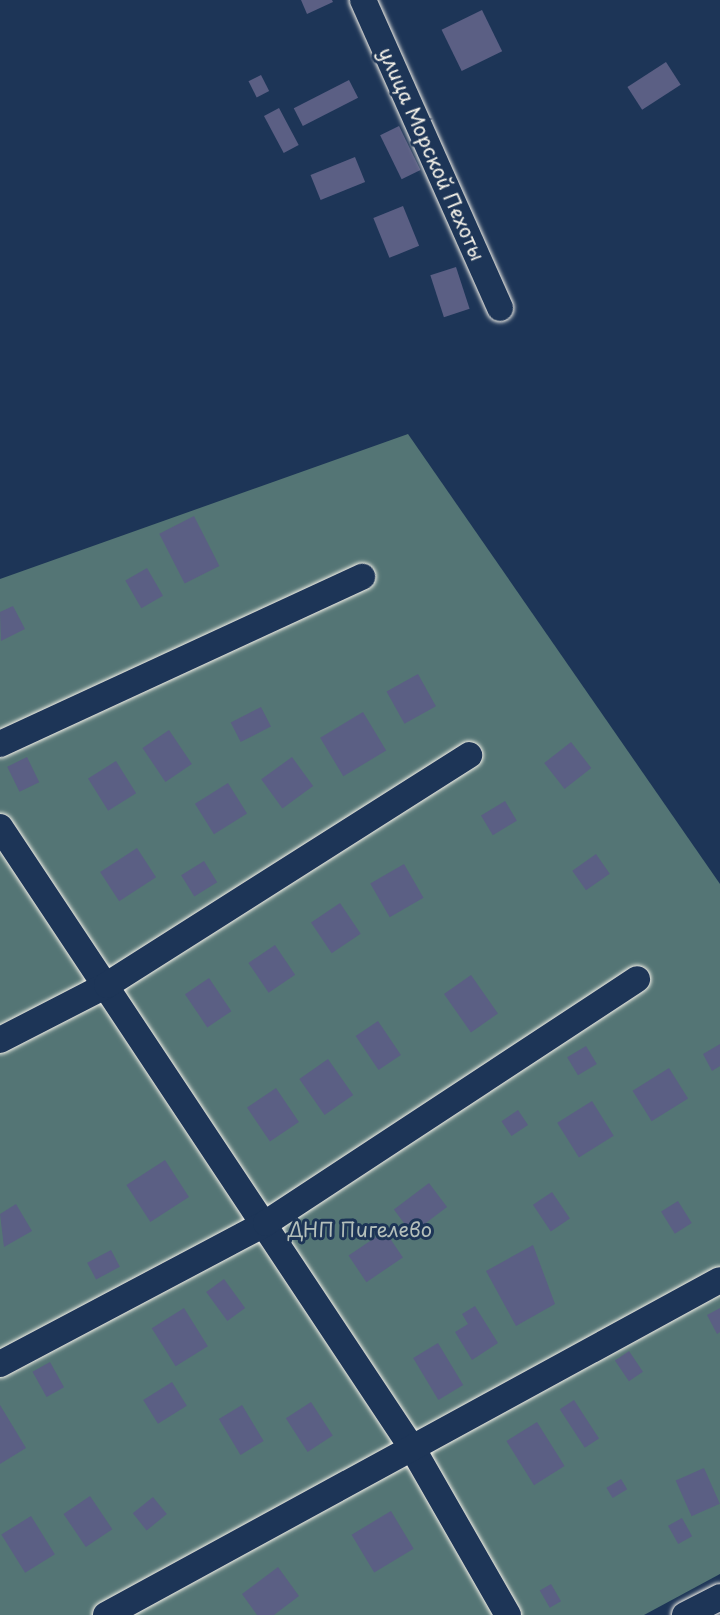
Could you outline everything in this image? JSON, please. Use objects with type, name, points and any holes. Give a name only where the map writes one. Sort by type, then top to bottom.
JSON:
[{"type":"street","name":"улица Морской Пехоты","points":[[363,0],[500,308]]},
{"type":"street","points":[[0,744],[362,577]]},
{"type":"street","points":[[0,1040],[107,985],[469,755]]},
{"type":"street","points":[[0,827],[266,1223],[414,1451],[508,1615]]},
{"type":"street","points":[[0,1364],[266,1223],[637,979]]},
{"type":"street","points":[[106,1615],[414,1451],[720,1280]]},
{"type":"street","points":[[685,1615],[720,1597]]},
{"type":"green space","name":"ДНП Пигелево","points":[[408,434],[720,884],[720,1574],[644,1615],[0,1615],[0,579]]},
{"type":"building","points":[[301,0],[332,0],[333,2],[307,14]]},
{"type":"building","points":[[482,10],[502,51],[462,71],[442,30]]},
{"type":"building","points":[[666,62],[681,85],[642,110],[627,87]]},
{"type":"building","points":[[261,75],[269,91],[257,97],[249,81]]},
{"type":"building","points":[[349,80],[358,98],[303,126],[294,108]]},
{"type":"building","points":[[279,108],[299,145],[284,153],[264,116]]},
{"type":"building","points":[[399,126],[420,170],[402,179],[380,135]]},
{"type":"building","points":[[355,157],[365,182],[321,200],[310,175]]},
{"type":"building","points":[[403,206],[419,246],[389,258],[373,218]]},
{"type":"building","points":[[456,267],[470,309],[444,317],[430,275]]},
{"type":"building","points":[[194,516],[219,566],[185,584],[159,534]]},
{"type":"building","points":[[147,568],[163,596],[141,608],[125,580]]},
{"type":"building","points":[[13,606],[25,629],[1,641],[0,612]]},
{"type":"building","points":[[418,674],[436,706],[404,724],[387,691]]},
{"type":"building","points":[[261,707],[271,727],[241,742],[231,722]]},
{"type":"building","points":[[363,712],[386,751],[343,776],[320,738]]},
{"type":"building","points":[[169,730],[192,764],[165,782],[142,748]]},
{"type":"building","points":[[571,742],[591,768],[565,789],[544,763]]},
{"type":"building","points":[[27,757],[39,782],[20,792],[7,767]]},
{"type":"building","points":[[292,757],[313,786],[282,808],[261,779]]},
{"type":"building","points":[[116,761],[136,793],[108,811],[88,778]]},
{"type":"building","points":[[228,783],[247,814],[214,834],[195,804]]},
{"type":"building","points":[[505,801],[517,821],[493,835],[481,815]]},
{"type":"building","points":[[137,848],[156,877],[119,901],[100,872]]},
{"type":"building","points":[[596,854],[610,874],[586,890],[572,871]]},
{"type":"building","points":[[204,861],[217,882],[194,897],[181,875]]},
{"type":"building","points":[[404,864],[424,898],[390,917],[370,884]]},
{"type":"building","points":[[340,903],[361,934],[332,953],[311,923]]},
{"type":"building","points":[[275,945],[295,975],[269,993],[248,963]]},
{"type":"building","points":[[471,975],[498,1014],[471,1032],[444,994]]},
{"type":"building","points":[[209,978],[231,1011],[207,1027],[185,994]]},
{"type":"building","points":[[378,1021],[401,1055],[379,1070],[356,1036]]},
{"type":"building","points":[[720,1044],[720,1066],[712,1071],[703,1054]]},
{"type":"building","points":[[586,1046],[597,1064],[578,1075],[567,1057]]},
{"type":"building","points":[[328,1059],[353,1095],[325,1115],[299,1079]]},
{"type":"building","points":[[669,1068],[688,1099],[652,1121],[633,1091]]},
{"type":"building","points":[[276,1088],[299,1122],[270,1142],[247,1108]]},
{"type":"building","points":[[592,1101],[614,1136],[579,1157],[557,1123]]},
{"type":"building","points":[[518,1110],[528,1125],[511,1136],[501,1121]]},
{"type":"building","points":[[165,1160],[189,1197],[150,1222],[126,1185]]},
{"type":"building","points":[[429,1183],[447,1207],[412,1233],[394,1209]]},
{"type":"building","points":[[552,1192],[570,1219],[551,1231],[533,1205]]},
{"type":"building","points":[[678,1201],[692,1223],[675,1234],[661,1212]]},
{"type":"building","points":[[16,1204],[32,1231],[4,1247],[0,1214]]},
{"type":"building","points":[[385,1231],[403,1258],[366,1282],[349,1256]]},
{"type":"building","points":[[533,1245],[555,1304],[516,1326],[486,1271]]},
{"type":"building","points":[[111,1250],[120,1267],[96,1279],[87,1263]]},
{"type":"building","points":[[224,1279],[245,1308],[227,1321],[206,1292]]},
{"type":"building","points":[[475,1306],[498,1343],[472,1360],[455,1332],[468,1324],[462,1314]]},
{"type":"building","points":[[184,1308],[208,1346],[176,1366],[152,1328]]},
{"type":"building","points":[[720,1308],[720,1332],[717,1334],[707,1315]]},
{"type":"building","points":[[438,1343],[463,1385],[438,1400],[413,1358]]},
{"type":"building","points":[[629,1351],[643,1372],[629,1381],[615,1361]]},
{"type":"building","points":[[50,1362],[64,1387],[47,1397],[33,1372]]},
{"type":"building","points":[[172,1382],[187,1406],[158,1424],[143,1400]]},
{"type":"building","points":[[574,1400],[599,1439],[585,1448],[560,1409]]},
{"type":"building","points":[[311,1402],[333,1436],[308,1452],[286,1418]]},
{"type":"building","points":[[0,1405],[26,1448],[0,1464]]},
{"type":"building","points":[[242,1405],[264,1441],[240,1455],[219,1419]]},
{"type":"building","points":[[537,1422],[565,1466],[534,1485],[506,1441]]},
{"type":"building","points":[[704,1468],[720,1504],[692,1516],[676,1481]]},
{"type":"building","points":[[621,1479],[627,1489],[613,1498],[606,1488]]},
{"type":"building","points":[[90,1496],[112,1529],[86,1547],[63,1514]]},
{"type":"building","points":[[153,1497],[167,1514],[147,1530],[133,1513]]},
{"type":"building","points":[[391,1511],[414,1549],[374,1572],[352,1535]]},
{"type":"building","points":[[31,1516],[55,1554],[25,1573],[1,1535]]},
{"type":"building","points":[[682,1518],[692,1536],[678,1544],[668,1526]]},
{"type":"building","points":[[278,1567],[299,1596],[274,1615],[257,1615],[242,1594]]},
{"type":"building","points":[[551,1584],[561,1601],[550,1608],[540,1590]]}]
